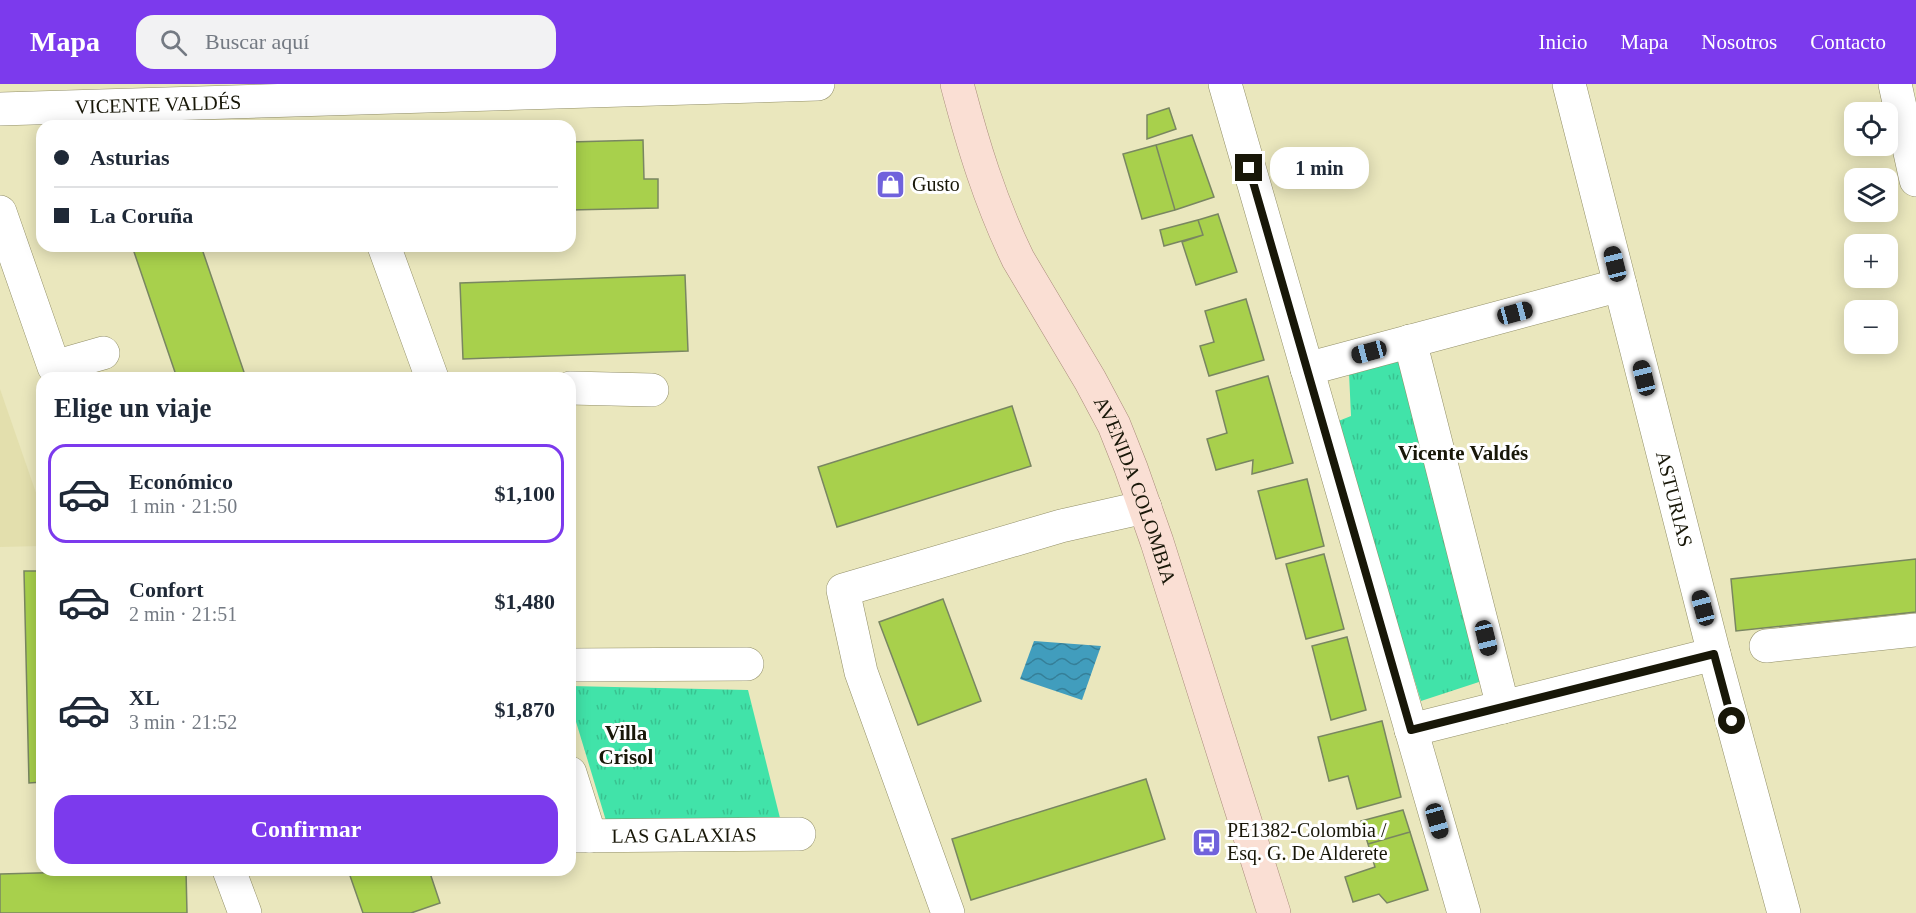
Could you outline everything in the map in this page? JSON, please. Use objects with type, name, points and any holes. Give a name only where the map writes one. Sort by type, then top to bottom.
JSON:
[{"type":"main road","name":"AVENIDA COLOMBIA","points":[[957,84],[984,180],[1007,237],[1104,405],[1117,433],[1145,507],[1274,913]]},
{"type":"street","name":"VICENTE VALDÉS","points":[[0,110],[336,112],[433,90],[818,84]]},
{"type":"street","points":[[1224,84],[1464,913]]},
{"type":"street","name":"ASTURIAS","points":[[1569,84],[1714,654],[1784,913]]},
{"type":"street","points":[[1894,84],[1916,180]]},
{"type":"street","points":[[0,212],[54,367],[103,353]]},
{"type":"street","points":[[386,252],[430,372]]},
{"type":"street","points":[[1307,369],[1620,285]]},
{"type":"street","points":[[1410,341],[1503,707]]},
{"type":"street","points":[[576,388],[652,390]]},
{"type":"street","points":[[948,913],[861,672],[843,590],[1061,526],[1145,507]]},
{"type":"street","points":[[1766,646],[1916,630]]},
{"type":"street","points":[[1411,730],[1714,654]]},
{"type":"street","points":[[576,665],[747,663]]},
{"type":"street","points":[[576,811],[580,836]]},
{"type":"street","name":"LAS GALAXIAS","points":[[580,836],[799,834]]},
{"type":"street","points":[[231,876],[245,913]]},
{"type":"shaded area","points":[[0,389],[36,493],[36,546],[0,547]]},
{"type":"green space","points":[[1400,361],[1482,681],[1421,701],[1336,422],[1351,416],[1349,373]]},
{"type":"green space","points":[[576,686],[748,690],[780,818],[607,824],[576,722]]},
{"type":"water","points":[[1034,641],[1101,646],[1082,700],[1020,679]]},
{"type":"building","points":[[1169,108],[1176,129],[1147,139],[1147,115]]},
{"type":"building","points":[[1192,135],[1214,197],[1175,210],[1156,145]]},
{"type":"building","points":[[643,140],[644,179],[658,179],[658,208],[576,210],[576,142]]},
{"type":"building","points":[[1156,145],[1175,210],[1142,219],[1123,154]]},
{"type":"building","points":[[1218,214],[1237,272],[1196,285],[1182,242],[1203,235],[1198,220]]},
{"type":"building","points":[[1198,220],[1203,235],[1164,246],[1160,230]]},
{"type":"building","points":[[134,252],[203,252],[244,372],[175,372]]},
{"type":"building","points":[[685,275],[688,351],[463,359],[460,283]]},
{"type":"building","points":[[1246,299],[1264,360],[1209,376],[1200,346],[1214,342],[1205,311]]},
{"type":"building","points":[[1268,376],[1293,463],[1252,474],[1253,460],[1216,470],[1207,439],[1227,433],[1216,391]]},
{"type":"building","points":[[1012,406],[1031,466],[837,527],[818,467]]},
{"type":"building","points":[[1307,479],[1324,546],[1276,559],[1258,491]]},
{"type":"building","points":[[1324,554],[1344,629],[1306,639],[1286,564]]},
{"type":"building","points":[[1916,559],[1916,612],[1736,631],[1731,579]]},
{"type":"building","points":[[24,571],[36,571],[36,782],[29,783]]},
{"type":"building","points":[[943,599],[981,701],[918,725],[879,622]]},
{"type":"building","points":[[1347,637],[1366,710],[1331,720],[1312,646]]},
{"type":"building","points":[[1382,721],[1401,797],[1357,809],[1348,776],[1329,781],[1318,737]]},
{"type":"building","points":[[1146,779],[1165,839],[971,900],[952,839]]},
{"type":"building","points":[[1403,810],[1410,832],[1368,844],[1361,821]]},
{"type":"building","points":[[1410,832],[1428,890],[1387,903],[1379,894],[1353,902],[1345,877],[1375,867],[1368,844]]},
{"type":"building","points":[[0,874],[186,876],[187,913],[0,913]]},
{"type":"building","points":[[350,876],[431,876],[440,903],[411,913],[363,913]]},
{"type":"place","name":"Gusto","points":[[891,184]]},
{"type":"place","name":"PE1382-Colombia / Esq. G. De Alderete","points":[[1206,842]]},
{"type":"district","name":"Vicente Valdés","points":[[1463,453]]},
{"type":"district","name":"Villa Crisol","points":[[626,745]]},
{"type":"route","points":[[1249,168],[1411,730],[1714,654],[1732,721]]}]
